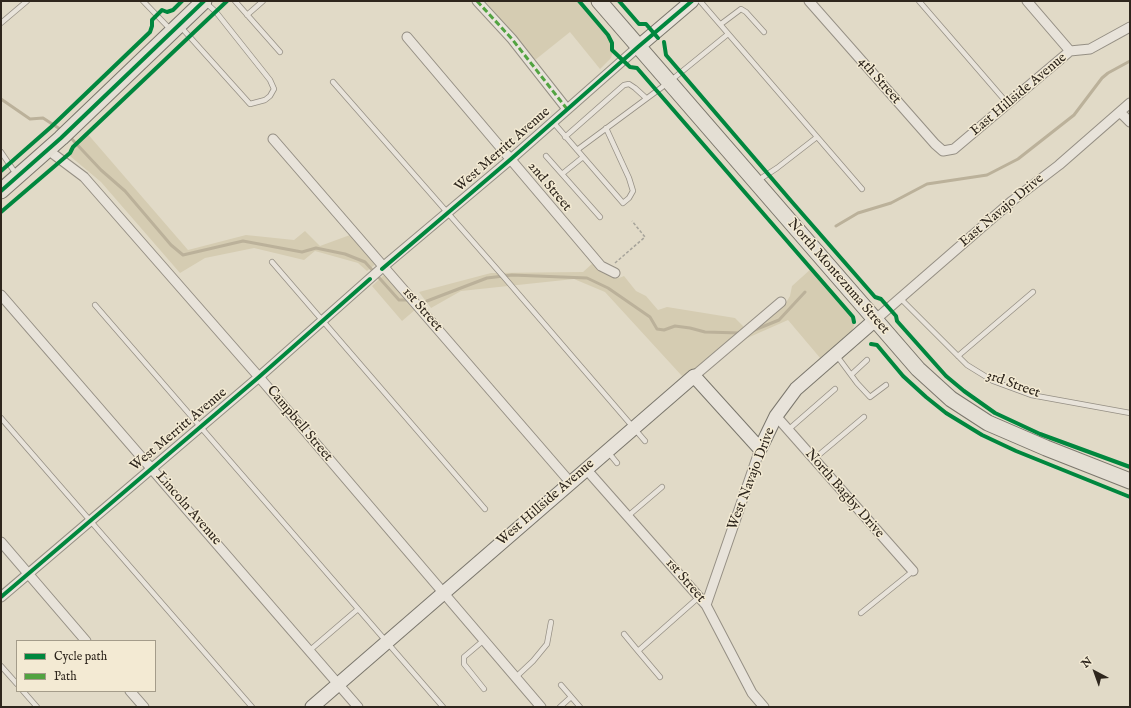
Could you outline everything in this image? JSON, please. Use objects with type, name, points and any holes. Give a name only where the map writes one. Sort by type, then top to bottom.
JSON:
[{"type":"main road","points":[[1,191],[48,150],[204,1]]},
{"type":"main road","name":"North Montezuma Street","points":[[599,1],[918,370],[951,398],[988,423],[1046,448],[1130,481]]},
{"type":"street","points":[[477,1],[512,39],[567,109]]},
{"type":"street","points":[[638,46],[692,1]]},
{"type":"street","name":"4th Street","points":[[809,1],[934,144],[943,152],[954,149]]},
{"type":"street","points":[[1027,1],[1070,51]]},
{"type":"street","name":"East Hillside Avenue","points":[[954,149],[1070,51],[1090,49],[1130,27]]},
{"type":"street","name":"2nd Street","points":[[407,37],[601,266],[614,269]]},
{"type":"street","name":"West Merritt Avenue","points":[[1,597],[259,377],[383,267],[511,159],[638,46]]},
{"type":"street","name":"East Navajo Drive","points":[[875,320],[1012,201],[1059,165],[1130,103]]},
{"type":"street","points":[[1120,112],[1130,122]]},
{"type":"street","name":"1st Street","points":[[272,139],[570,482]]},
{"type":"street","name":"Campbell Street","points":[[48,150],[84,177],[259,377],[541,707]]},
{"type":"street","name":"Lincoln Avenue","points":[[1,295],[358,707]]},
{"type":"street","name":"West Hillside Avenue","points":[[312,707],[607,450],[781,302]]},
{"type":"street","name":"West Navajo Drive","points":[[706,605],[760,449],[776,416],[796,390],[875,320]]},
{"type":"street","points":[[694,376],[760,449]]},
{"type":"street","name":"North Bagby Drive","points":[[776,416],[913,572]]},
{"type":"street","name":"1st Street","points":[[586,469],[706,605],[752,693],[764,707]]},
{"type":"street","points":[[1,542],[85,640]]},
{"type":"street","points":[[131,692],[144,707]]},
{"type":"lane","points":[[1,23],[27,1]]},
{"type":"lane","points":[[143,1],[175,28],[250,104],[265,100],[270,96],[274,89],[270,80],[226,25],[204,1]]},
{"type":"lane","points":[[235,1],[280,52]]},
{"type":"lane","points":[[247,15],[263,1]]},
{"type":"lane","points":[[700,1],[862,189]]},
{"type":"lane","points":[[919,1],[1008,104]]},
{"type":"lane","points":[[720,24],[741,9],[746,12],[764,32]]},
{"type":"lane","points":[[577,150],[669,82],[728,34]]},
{"type":"lane","points":[[333,82],[645,441]]},
{"type":"lane","points":[[565,137],[624,85],[629,84],[646,98]]},
{"type":"lane","points":[[553,122],[623,203],[629,198],[633,191],[629,178],[606,128]]},
{"type":"lane","points":[[756,182],[777,168],[817,137]]},
{"type":"lane","points":[[1,152],[18,176]]},
{"type":"lane","points":[[546,156],[600,217]]},
{"type":"lane","points":[[562,174],[583,156]]},
{"type":"lane","points":[[272,262],[484,509]]},
{"type":"lane","points":[[958,356],[1033,292]]},
{"type":"lane","name":"3rd Street","points":[[900,298],[967,365],[993,381],[1031,395],[1130,413]]},
{"type":"lane","points":[[95,304],[443,707]]},
{"type":"lane","points":[[836,354],[852,374],[857,383],[870,397],[886,385]]},
{"type":"lane","points":[[852,374],[867,360]]},
{"type":"lane","points":[[788,430],[835,390]]},
{"type":"lane","points":[[814,459],[864,417]]},
{"type":"lane","points":[[1,418],[252,707]]},
{"type":"lane","points":[[607,450],[617,463]]},
{"type":"lane","points":[[628,516],[662,487]]},
{"type":"lane","points":[[861,613],[913,572]]},
{"type":"lane","points":[[638,651],[699,597]]},
{"type":"lane","points":[[309,651],[358,609]]},
{"type":"lane","points":[[516,677],[533,661],[547,644],[551,622]]},
{"type":"lane","points":[[624,634],[660,677]]},
{"type":"lane","points":[[484,640],[464,657],[464,664],[484,689]]},
{"type":"lane","points":[[1,666],[16,683]]},
{"type":"lane","points":[[561,685],[580,707]]},
{"type":"lane","points":[[24,692],[37,707]]},
{"type":"lane","points":[[560,707],[571,697]]},
{"type":"path","points":[[614,269],[645,237],[632,221]]},
{"type":"shaded area","points":[[485,1],[580,1],[610,35],[614,47],[611,58],[600,69],[570,32],[535,60]]},
{"type":"shaded area","points":[[86,132],[188,250],[246,235],[294,240],[305,231],[320,246],[350,235],[377,263],[367,271],[358,263],[315,251],[304,260],[254,248],[205,258],[180,273],[101,182],[70,156],[69,149]]},
{"type":"shaded area","points":[[593,263],[603,273],[612,277],[619,278],[624,276],[636,291],[646,296],[658,310],[667,307],[735,318],[744,327],[693,373],[682,376],[605,292],[574,279],[461,291],[431,308],[419,292],[491,273],[583,272]]},
{"type":"shaded area","points":[[812,268],[854,315],[855,323],[852,331],[821,359],[788,320],[745,339],[784,306],[790,296],[792,286]]},
{"type":"shaded area","points":[[386,273],[416,309],[402,321],[372,286]]},
{"type":"waterway","points":[[836,226],[858,213],[891,203],[927,184],[987,175],[1018,159],[1074,115],[1102,78],[1130,61]]},
{"type":"waterway","points":[[1,99],[30,119],[43,118],[63,131]]},
{"type":"waterway","points":[[69,136],[101,170],[125,191],[171,245],[183,255],[243,241],[302,252],[316,248],[345,254],[365,262],[399,300],[407,300]]},
{"type":"waterway","points":[[427,301],[487,278],[512,275],[587,278],[608,288],[650,317],[657,329],[664,330],[675,326],[705,332],[740,333]]},
{"type":"waterway","points":[[752,331],[779,320],[805,292]]},
{"type":"marked path","points":[[477,1],[512,39],[567,109]]},
{"type":"cycle path","points":[[1,171],[51,127],[150,32],[152,20],[162,10],[167,12],[173,10],[182,1]]},
{"type":"cycle path","points":[[1,191],[61,138],[204,1]]},
{"type":"cycle path","points":[[1,212],[70,153],[73,147],[227,1]]},
{"type":"cycle path","points":[[579,1],[608,35],[612,43],[612,50],[630,67],[637,68],[853,317],[854,322]]},
{"type":"cycle path","points":[[619,1],[639,24],[646,24],[658,38]]},
{"type":"cycle path","points":[[382,269],[692,1]]},
{"type":"cycle path","points":[[664,42],[666,55],[875,297],[881,299],[896,316],[897,321],[946,376],[995,413],[1040,434],[1130,467]]},
{"type":"cycle path","points":[[1,597],[259,377],[370,279]]},
{"type":"cycle path","points":[[871,344],[877,345],[903,376],[926,397],[946,413],[982,435],[1016,451],[1130,497]]}]
